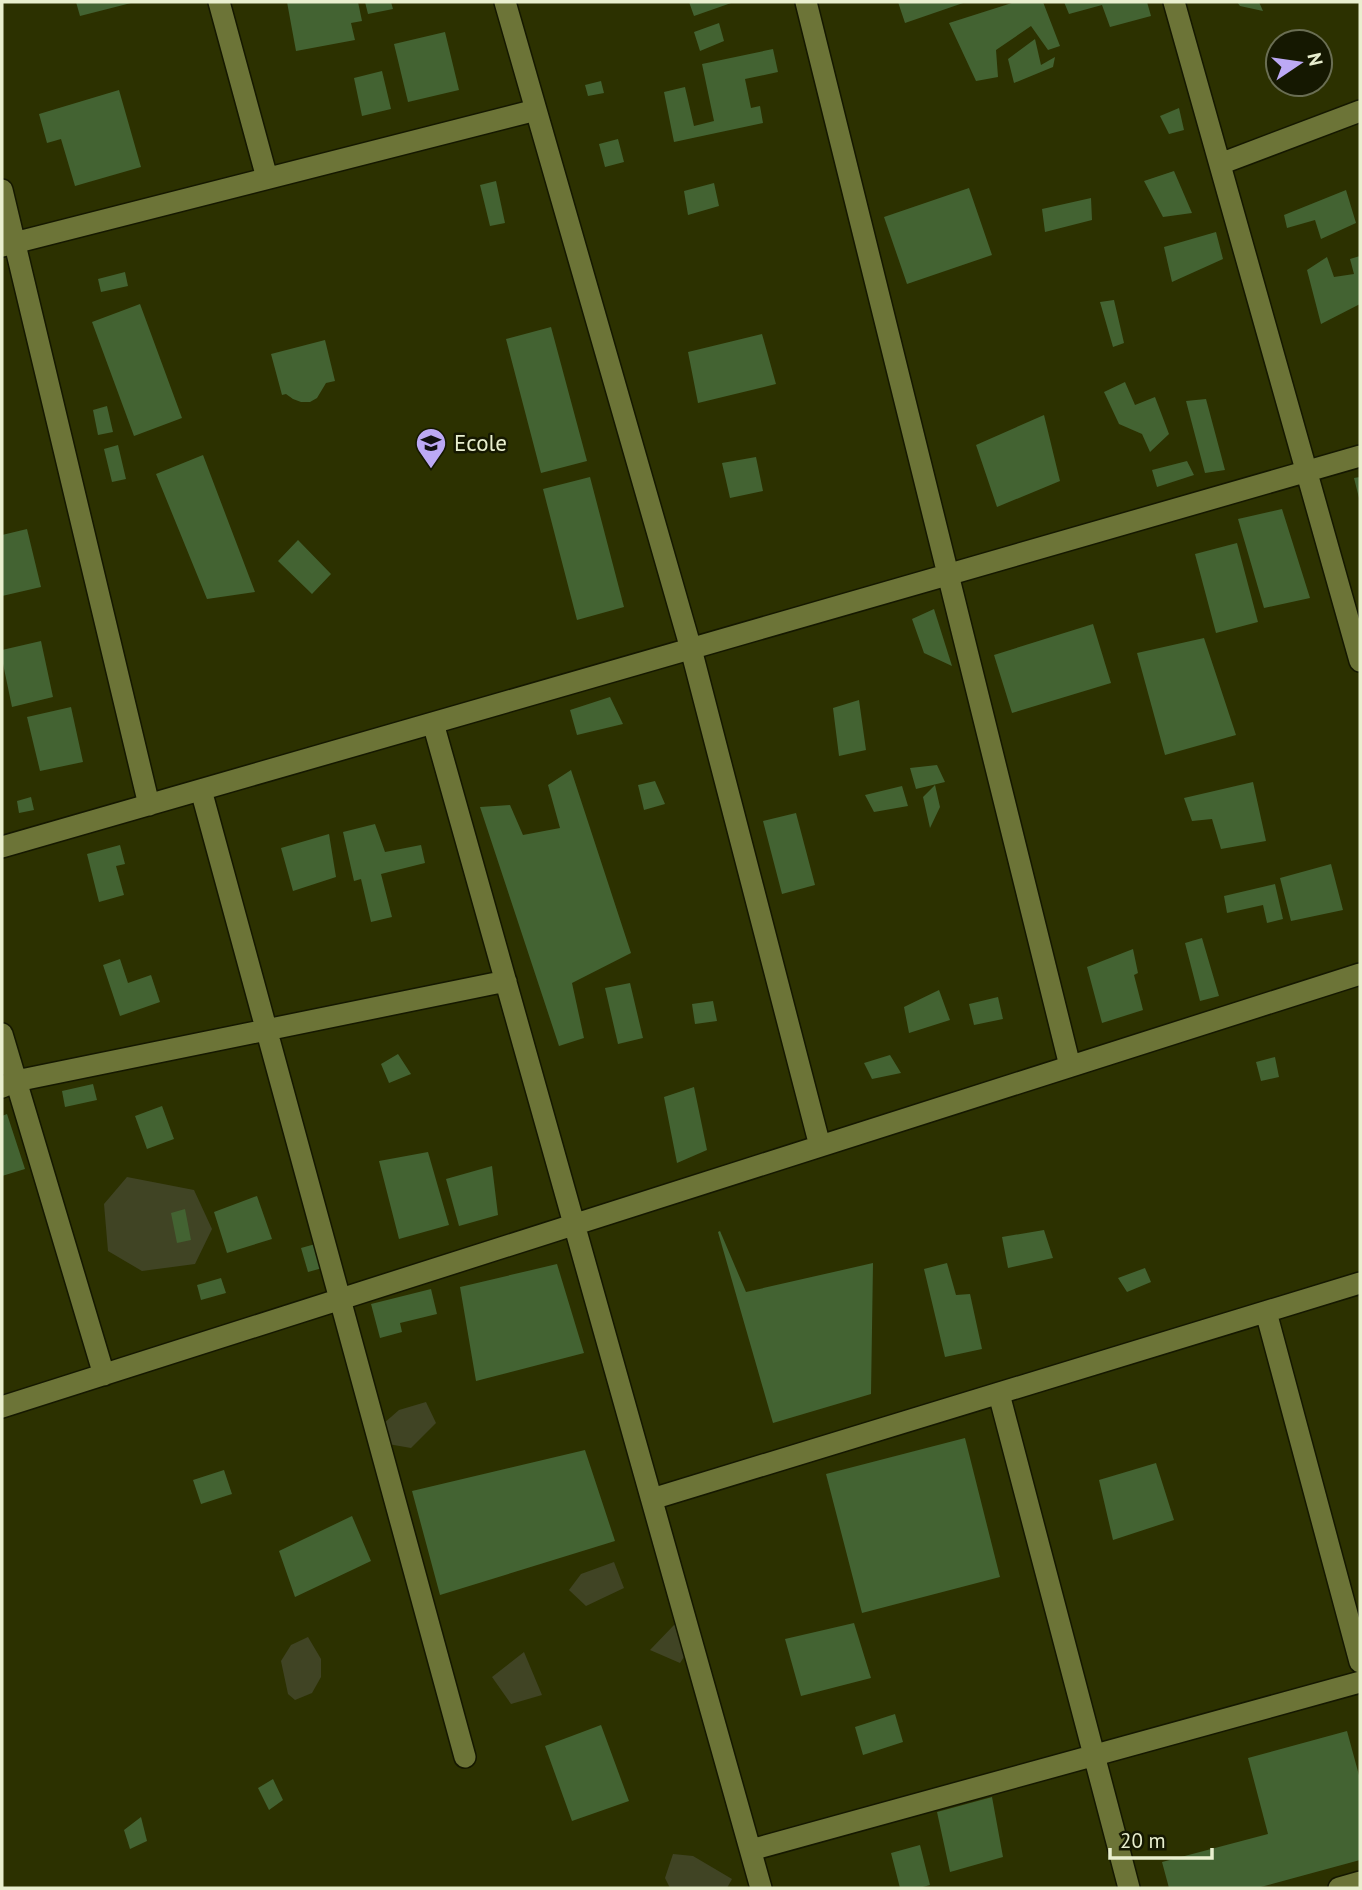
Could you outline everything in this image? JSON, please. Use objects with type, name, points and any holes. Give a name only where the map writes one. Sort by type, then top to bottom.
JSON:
[{"type":"street","points":[[219,2],[267,178]]},
{"type":"street","points":[[505,2],[691,649],[820,1146]]},
{"type":"street","points":[[806,2],[1070,1066]]},
{"type":"street","points":[[1174,2],[1360,661]]},
{"type":"street","points":[[8,244],[536,110]]},
{"type":"street","points":[[1220,164],[1360,111]]},
{"type":"street","points":[[2,190],[8,244],[149,805]]},
{"type":"street","points":[[2,847],[1360,456]]},
{"type":"street","points":[[433,723],[761,1888]]},
{"type":"street","points":[[201,790],[466,1757]]},
{"type":"street","points":[[2,1408],[1360,974]]},
{"type":"street","points":[[9,1084],[506,981]]},
{"type":"street","points":[[2,1034],[9,1084],[104,1375]]},
{"type":"street","points":[[652,1499],[1360,1283]]},
{"type":"street","points":[[1266,1312],[1360,1662]]},
{"type":"street","points":[[999,1394],[1129,1888]]},
{"type":"street","points":[[751,1850],[1360,1682]]},
{"type":"street","points":[[1339,1888],[1360,1882]]},
{"type":"green space","points":[[127,1177],[194,1190],[212,1229],[195,1264],[142,1271],[108,1251],[104,1204]]},
{"type":"green space","points":[[426,1402],[436,1423],[411,1448],[388,1444],[383,1424],[399,1410]]},
{"type":"green space","points":[[614,1562],[624,1588],[586,1606],[569,1590],[581,1574]]},
{"type":"green space","points":[[675,1624],[686,1654],[680,1663],[650,1650]]},
{"type":"green space","points":[[308,1637],[321,1659],[321,1677],[312,1693],[295,1700],[288,1694],[281,1661],[291,1645]]},
{"type":"green space","points":[[524,1652],[542,1695],[511,1704],[492,1677]]},
{"type":"green space","points":[[673,1854],[693,1856],[732,1879],[727,1888],[670,1888],[665,1878]]},
{"type":"building","points":[[76,2],[131,2],[131,3],[80,16]]},
{"type":"building","points":[[287,2],[358,2],[362,21],[351,23],[355,40],[296,51]]},
{"type":"building","points":[[365,2],[391,2],[393,9],[368,14]]},
{"type":"building","points":[[689,2],[734,2],[694,16]]},
{"type":"building","points":[[898,2],[966,2],[905,23]]},
{"type":"building","points":[[1015,2],[1043,2],[1060,46],[1048,50],[1031,26],[996,50],[998,77],[976,81],[949,23]]},
{"type":"building","points":[[1064,2],[1147,2],[1151,16],[1110,27],[1102,5],[1069,14]]},
{"type":"building","points":[[1237,2],[1259,2],[1263,11],[1240,6]]},
{"type":"building","points":[[719,23],[724,41],[700,51],[694,32]]},
{"type":"building","points":[[445,32],[459,90],[408,102],[394,44]]},
{"type":"building","points":[[1035,39],[1041,65],[1055,57],[1053,67],[1014,83],[1008,59]]},
{"type":"building","points":[[773,49],[778,72],[745,79],[751,108],[760,106],[763,123],[674,142],[664,92],[685,87],[694,126],[714,121],[702,64]]},
{"type":"building","points":[[382,71],[391,109],[362,116],[354,78]]},
{"type":"building","points":[[601,81],[604,93],[588,96],[585,85]]},
{"type":"building","points":[[119,90],[141,167],[75,186],[61,139],[47,143],[39,114]]},
{"type":"building","points":[[1179,108],[1184,130],[1169,134],[1160,116]]},
{"type":"building","points":[[618,139],[624,162],[605,167],[599,144]]},
{"type":"building","points":[[1174,171],[1192,213],[1163,217],[1144,181]]},
{"type":"building","points":[[496,181],[505,223],[490,226],[480,185]]},
{"type":"building","points":[[714,183],[719,206],[688,215],[684,191]]},
{"type":"building","points":[[969,188],[992,255],[907,284],[884,217]]},
{"type":"building","points":[[1346,190],[1356,223],[1321,239],[1315,220],[1287,228],[1284,215]]},
{"type":"building","points":[[1091,198],[1092,220],[1045,232],[1042,209]]},
{"type":"building","points":[[1216,232],[1223,259],[1172,282],[1164,247]]},
{"type":"building","points":[[1360,256],[1360,304],[1321,324],[1307,270],[1327,257],[1334,277],[1354,274],[1350,259]]},
{"type":"building","points":[[125,272],[128,286],[101,292],[98,279]]},
{"type":"building","points":[[1114,300],[1124,343],[1113,347],[1100,302]]},
{"type":"building","points":[[140,304],[182,418],[134,436],[92,322]]},
{"type":"building","points":[[551,327],[587,461],[541,473],[506,339]]},
{"type":"building","points":[[762,334],[776,384],[698,403],[688,352]]},
{"type":"building","points":[[325,340],[335,381],[326,383],[317,398],[310,402],[301,402],[286,394],[282,395],[271,354]]},
{"type":"building","points":[[1125,382],[1135,405],[1155,397],[1169,434],[1150,452],[1142,434],[1119,424],[1104,392]]},
{"type":"building","points":[[1206,399],[1225,470],[1205,473],[1186,401]]},
{"type":"building","points":[[107,406],[113,432],[98,435],[93,410]]},
{"type":"building","points":[[1044,415],[1060,481],[997,507],[976,445]]},
{"type":"building","points":[[118,445],[126,479],[112,482],[104,449]]},
{"type":"building","points":[[203,455],[255,592],[207,599],[156,474]]},
{"type":"building","points":[[756,457],[763,491],[730,498],[722,463]]},
{"type":"building","points":[[1187,461],[1194,475],[1157,487],[1152,470]]},
{"type":"building","points":[[590,477],[624,607],[577,620],[543,489]]},
{"type":"building","points":[[1360,477],[1360,498],[1359,498],[1354,478]]},
{"type":"building","points":[[1282,509],[1310,598],[1264,608],[1238,519]]},
{"type":"building","points":[[27,529],[41,587],[2,596],[2,535]]},
{"type":"building","points":[[298,540],[331,574],[312,594],[278,561]]},
{"type":"building","points":[[1237,543],[1258,622],[1216,633],[1195,554]]},
{"type":"building","points":[[934,609],[952,666],[924,653],[912,619]]},
{"type":"building","points":[[1093,624],[1111,683],[1012,713],[994,655]]},
{"type":"building","points":[[1204,638],[1236,735],[1165,755],[1137,653]]},
{"type":"building","points":[[41,641],[53,697],[12,707],[2,650]]},
{"type":"building","points":[[610,697],[623,724],[577,735],[570,710]]},
{"type":"building","points":[[859,700],[866,750],[839,756],[833,708]]},
{"type":"building","points":[[71,707],[83,762],[40,771],[27,717]]},
{"type":"building","points":[[937,765],[945,782],[916,789],[910,768]]},
{"type":"building","points":[[571,770],[631,953],[572,983],[584,1038],[559,1046],[480,807],[510,805],[523,835],[560,828],[548,785]]},
{"type":"building","points":[[655,781],[665,804],[644,810],[638,785]]},
{"type":"building","points":[[1253,782],[1266,841],[1221,849],[1212,819],[1192,821],[1184,798]]},
{"type":"building","points":[[935,785],[940,807],[930,828],[923,797]]},
{"type":"building","points":[[902,786],[908,806],[874,812],[865,795]]},
{"type":"building","points":[[31,797],[34,810],[19,813],[17,801]]},
{"type":"building","points":[[796,813],[815,885],[782,894],[763,821]]},
{"type":"building","points":[[375,824],[385,852],[421,845],[425,863],[381,874],[392,917],[371,922],[361,879],[354,881],[343,832]]},
{"type":"building","points":[[329,834],[336,877],[293,891],[281,848]]},
{"type":"building","points":[[120,845],[125,864],[116,866],[124,895],[99,902],[87,854]]},
{"type":"building","points":[[1331,864],[1343,910],[1291,921],[1280,878]]},
{"type":"building","points":[[1275,884],[1283,919],[1267,923],[1263,905],[1227,913],[1224,896]]},
{"type":"building","points":[[1202,938],[1219,996],[1200,1001],[1185,943]]},
{"type":"building","points":[[1133,949],[1138,973],[1134,975],[1143,1010],[1102,1023],[1087,967]]},
{"type":"building","points":[[120,959],[128,983],[151,975],[160,1002],[120,1016],[103,965]]},
{"type":"building","points":[[630,983],[643,1038],[618,1044],[605,988]]},
{"type":"building","points":[[939,990],[950,1020],[909,1033],[904,1007]]},
{"type":"building","points":[[998,997],[1003,1019],[974,1025],[969,1004]]},
{"type":"building","points":[[713,1001],[717,1021],[695,1024],[692,1004]]},
{"type":"building","points":[[398,1054],[411,1074],[389,1083],[381,1064]]},
{"type":"building","points":[[890,1055],[901,1073],[872,1079],[864,1063]]},
{"type":"building","points":[[1275,1057],[1279,1077],[1261,1081],[1256,1062]]},
{"type":"building","points":[[93,1084],[97,1100],[65,1107],[62,1091]]},
{"type":"building","points":[[694,1087],[707,1150],[677,1163],[664,1097]]},
{"type":"building","points":[[162,1106],[174,1139],[147,1149],[135,1116]]},
{"type":"building","points":[[7,1114],[25,1169],[2,1176],[2,1116]]},
{"type":"building","points":[[428,1152],[449,1225],[399,1239],[379,1161]]},
{"type":"building","points":[[492,1166],[498,1215],[459,1226],[446,1179]]},
{"type":"building","points":[[257,1196],[272,1239],[227,1253],[214,1212]]},
{"type":"building","points":[[185,1209],[191,1240],[177,1243],[171,1213]]},
{"type":"building","points":[[1044,1230],[1053,1258],[1008,1268],[1002,1237]]},
{"type":"building","points":[[720,1231],[746,1292],[873,1263],[871,1394],[773,1423],[718,1232]]},
{"type":"building","points":[[319,1243],[326,1267],[308,1272],[301,1248]]},
{"type":"building","points":[[947,1263],[956,1295],[970,1294],[982,1349],[945,1357],[924,1269]]},
{"type":"building","points":[[557,1264],[584,1353],[476,1381],[460,1287]]},
{"type":"building","points":[[1145,1268],[1151,1282],[1127,1292],[1118,1278]]},
{"type":"building","points":[[221,1278],[226,1293],[201,1300],[197,1285]]},
{"type":"building","points":[[431,1289],[437,1314],[400,1323],[402,1332],[380,1338],[371,1304]]},
{"type":"building","points":[[965,1438],[1000,1577],[862,1613],[826,1474]]},
{"type":"building","points":[[585,1450],[615,1541],[440,1595],[412,1491]]},
{"type":"building","points":[[1156,1463],[1174,1520],[1113,1540],[1099,1480]]},
{"type":"building","points":[[224,1470],[232,1494],[201,1504],[193,1480]]},
{"type":"building","points":[[352,1516],[371,1561],[295,1597],[279,1551]]},
{"type":"building","points":[[854,1623],[871,1678],[801,1696],[785,1639]]},
{"type":"building","points":[[895,1714],[903,1742],[863,1755],[855,1727]]},
{"type":"building","points":[[601,1725],[629,1801],[572,1821],[545,1746]]},
{"type":"building","points":[[1347,1731],[1360,1779],[1360,1860],[1257,1888],[1169,1888],[1162,1862],[1268,1834],[1248,1758]]},
{"type":"building","points":[[273,1779],[283,1800],[269,1810],[258,1788]]},
{"type":"building","points":[[992,1797],[1003,1857],[950,1872],[937,1812]]},
{"type":"building","points":[[141,1817],[147,1841],[130,1849],[124,1830]]},
{"type":"building","points":[[920,1845],[930,1885],[900,1888],[891,1853]]},
{"type":"place","name":"Ecole","points":[[431,470]]}]
